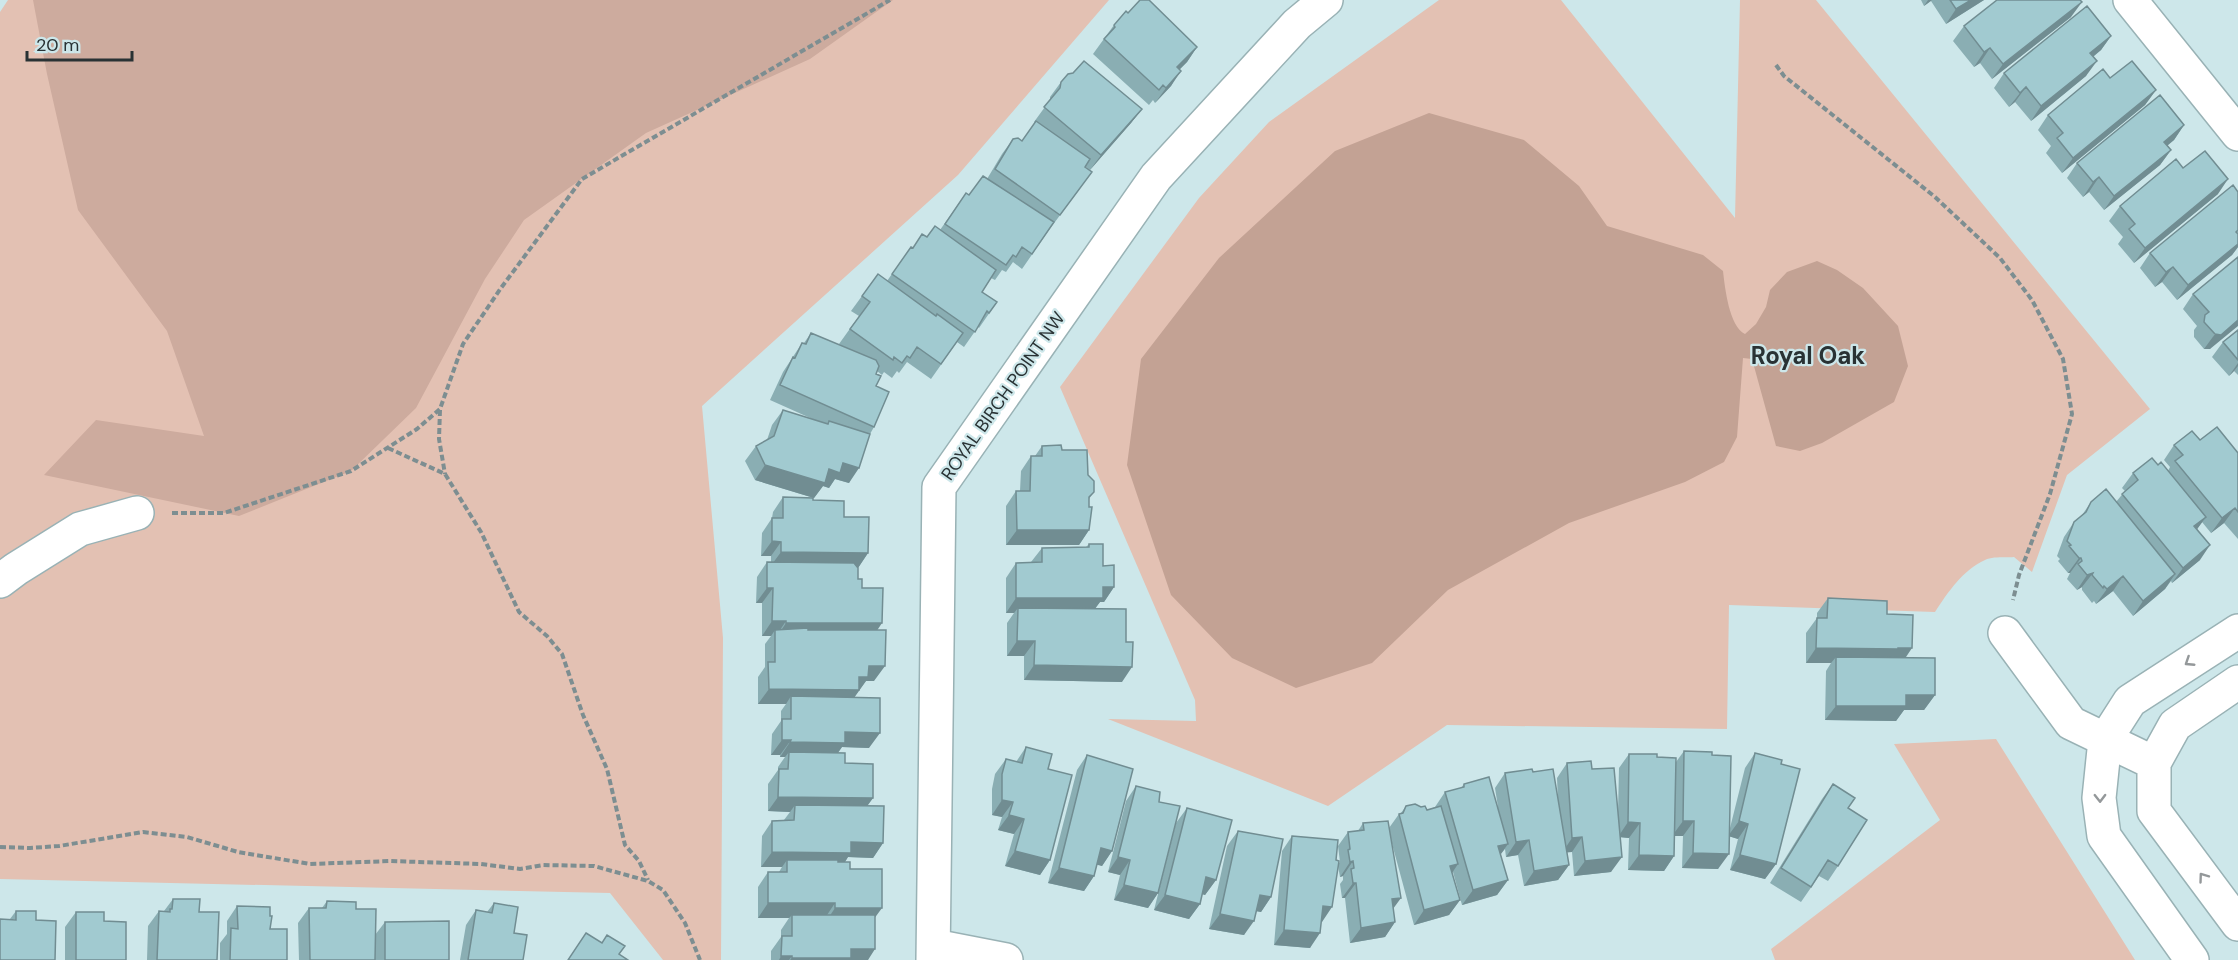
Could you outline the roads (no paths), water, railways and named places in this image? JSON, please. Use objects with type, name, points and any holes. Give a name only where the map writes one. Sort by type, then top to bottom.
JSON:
[{"type":"street","name":"ROYAL BIRCH POINT NW","points":[[934,953],[939,487],[1156,177],[1297,24],[1326,0]]},
{"type":"street","points":[[2130,0],[2238,134]]},
{"type":"street","points":[[0,582],[16,569],[80,529],[138,513]]},
{"type":"street","points":[[2192,960],[2104,836],[2099,798],[2105,740],[2130,701],[2238,631]]},
{"type":"street","points":[[2005,633],[2071,723],[2154,763]]},
{"type":"street","points":[[2238,682],[2175,725],[2154,763],[2154,811],[2238,924]]},
{"type":"street","points":[[934,953],[1006,960]]},
{"type":"district","name":"Royal Oak","points":[[1808,356]]}]
